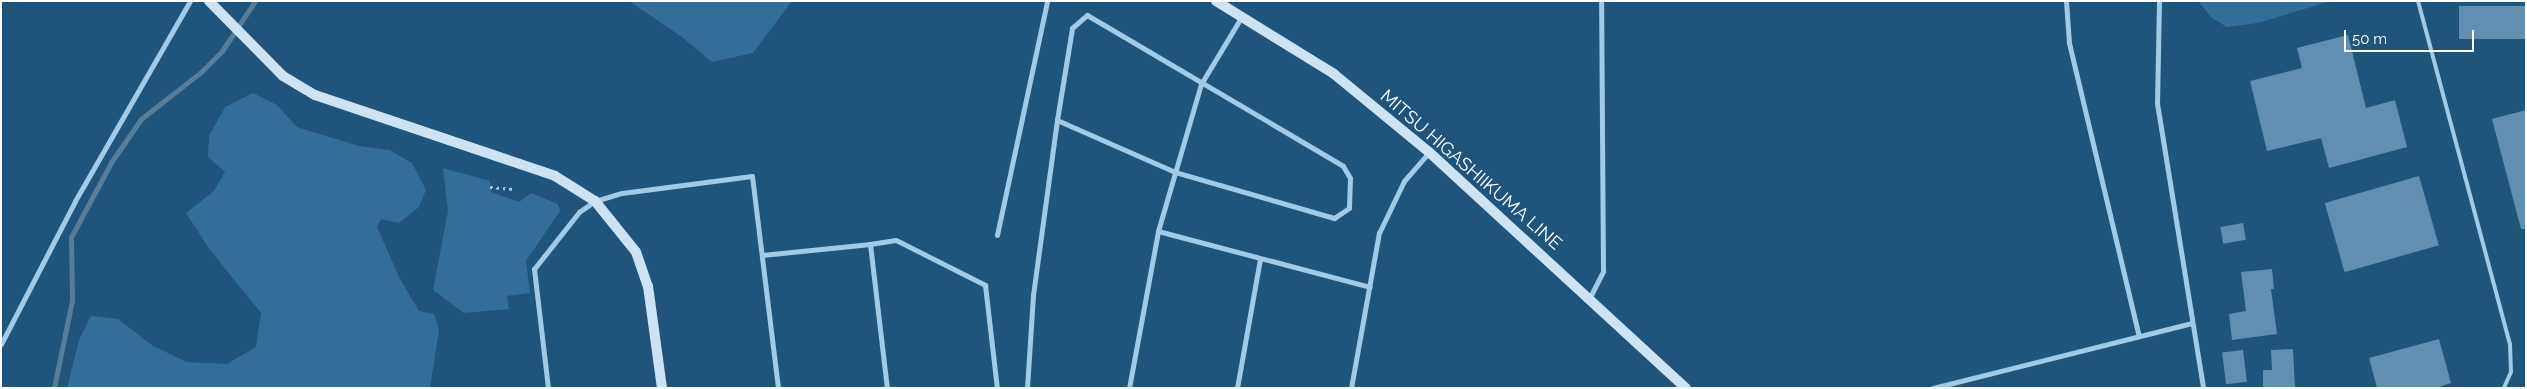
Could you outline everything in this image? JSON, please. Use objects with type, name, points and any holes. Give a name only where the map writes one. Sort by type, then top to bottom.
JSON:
[{"type":"street","points":[[1,344],[75,201],[190,1]]},
{"type":"street","points":[[208,1],[283,76],[315,94],[555,176],[595,201],[636,252],[648,286],[662,388]]},
{"type":"street","points":[[998,235],[1047,1]]},
{"type":"street","name":"MITSU HIGASHIIKUMA LINE","points":[[1216,1],[1334,74],[1429,152],[1590,297],[1686,388]]},
{"type":"street","points":[[1590,297],[1603,272],[1600,1]]},
{"type":"street","points":[[2066,1],[2069,43],[2139,336]]},
{"type":"street","points":[[2159,1],[2157,104],[2203,388]]},
{"type":"street","points":[[1027,388],[1033,295],[1057,120],[1072,28],[1087,15],[1201,84],[1343,166],[1350,178],[1349,208],[1334,218],[1176,172],[1057,120]]},
{"type":"street","points":[[1129,388],[1158,231],[1201,84],[1242,16]]},
{"type":"street","points":[[1351,388],[1379,233],[1404,181],[1429,152]]},
{"type":"street","points":[[548,388],[534,269],[579,212],[595,201],[622,193],[752,176],[778,388]]},
{"type":"street","points":[[1158,231],[1370,287]]},
{"type":"street","points":[[762,255],[896,240],[986,285],[997,388]]},
{"type":"street","points":[[870,244],[887,388]]},
{"type":"street","points":[[1237,388],[1260,259]]},
{"type":"street","points":[[1933,388],[2192,323]]},
{"type":"lane","points":[[2418,1],[2510,344],[2511,372],[2504,388]]},
{"type":"path","points":[[490,187],[514,189]]},
{"type":"shaded area","points":[[629,1],[792,1],[753,53],[712,62],[682,37]]},
{"type":"shaded area","points":[[2198,1],[2331,1],[2258,23],[2227,27],[2212,18]]},
{"type":"shaded area","points":[[253,93],[277,105],[297,127],[359,146],[389,150],[412,163],[426,190],[419,207],[399,223],[381,219],[377,227],[400,279],[419,311],[434,314],[439,330],[430,388],[67,388],[79,340],[91,316],[118,319],[153,346],[187,362],[227,364],[256,347],[261,313],[210,250],[186,213],[214,191],[225,172],[208,157],[209,136],[225,107]]},
{"type":"shaded area","points":[[443,168],[490,181],[491,192],[519,202],[531,193],[558,204],[560,211],[526,261],[530,293],[507,296],[509,309],[464,313],[433,290],[448,211]]},
{"type":"building","points":[[2459,6],[2526,6],[2526,39],[2459,39]]},
{"type":"building","points":[[2348,35],[2366,108],[2395,100],[2407,147],[2329,168],[2321,138],[2267,151],[2250,81],[2302,68],[2297,48]]},
{"type":"building","points":[[2526,110],[2526,229],[2521,229],[2492,119]]},
{"type":"building","points":[[2419,176],[2439,245],[2345,272],[2325,203]]},
{"type":"building","points":[[2243,223],[2246,240],[2223,244],[2220,227]]},
{"type":"building","points":[[2272,269],[2274,289],[2271,289],[2277,334],[2232,340],[2229,314],[2246,311],[2241,272]]},
{"type":"building","points":[[2439,339],[2451,383],[2436,388],[2377,388],[2369,358]]},
{"type":"building","points":[[2293,349],[2295,388],[2263,388],[2263,370],[2272,370],[2271,350]]},
{"type":"building","points":[[2243,350],[2247,382],[2226,384],[2222,353]]},
{"type":"waterway","points":[[54,388],[72,300],[71,237],[112,161],[141,119],[201,72],[222,51],[255,1]]}]
